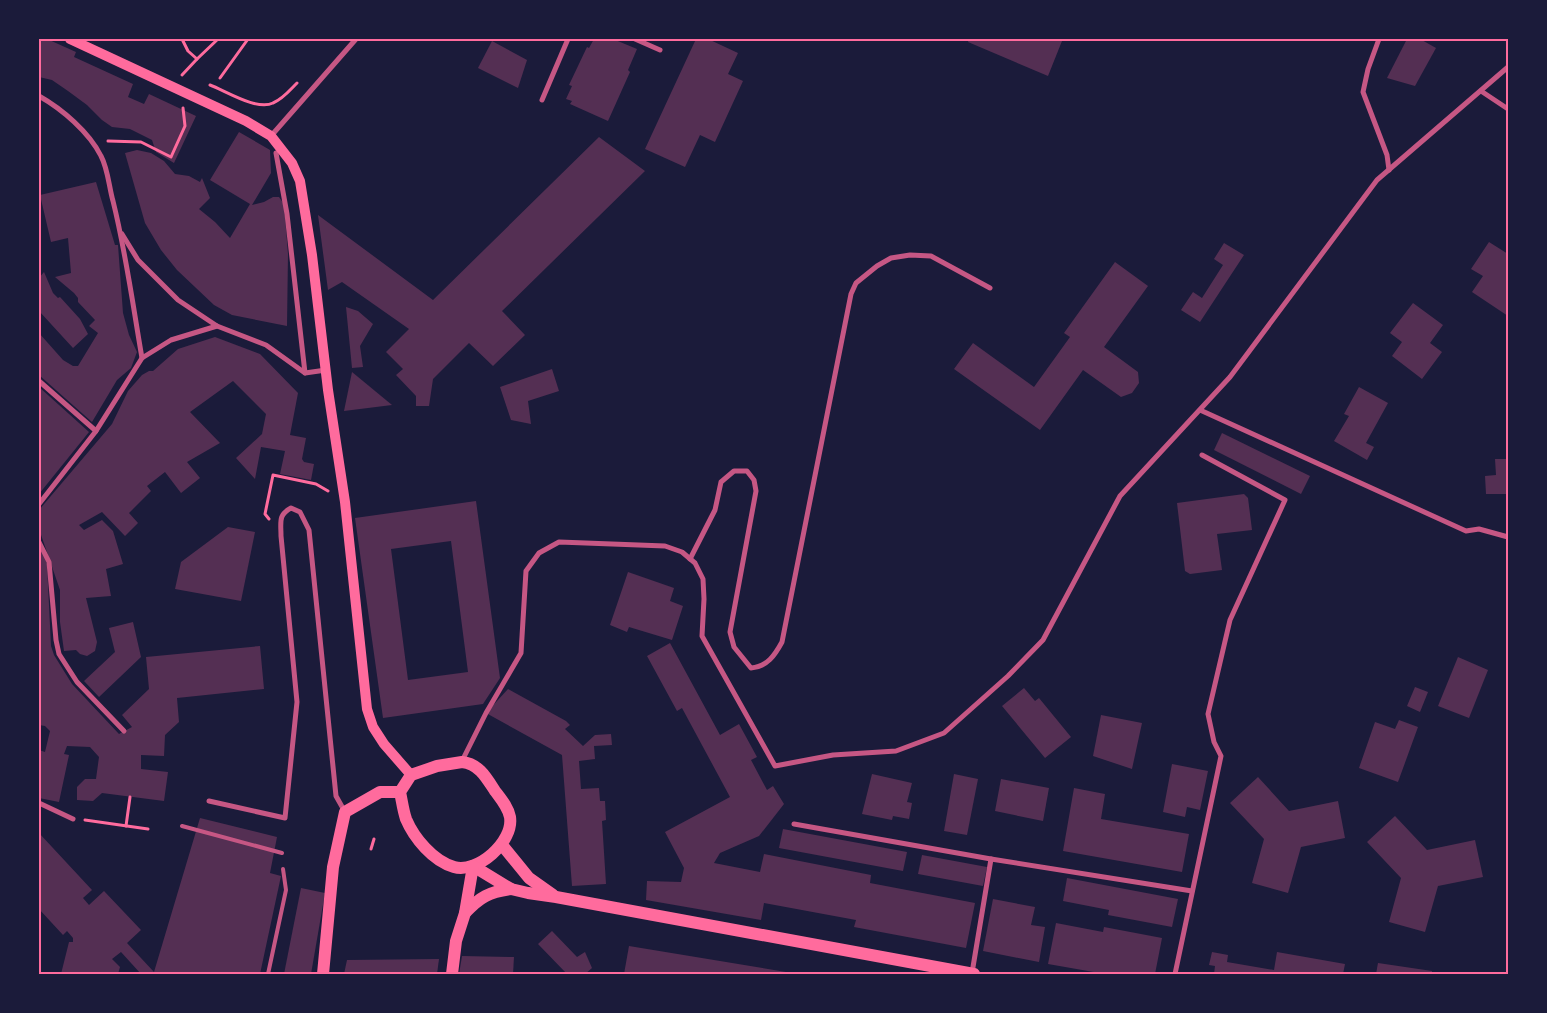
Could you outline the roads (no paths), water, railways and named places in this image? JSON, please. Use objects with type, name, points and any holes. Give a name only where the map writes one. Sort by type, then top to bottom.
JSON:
[{"type":"main road","points":[[70,39],[246,121],[271,136],[292,163],[300,181],[312,255],[345,502],[367,709],[373,727],[384,744],[412,775]]},
{"type":"main road","points":[[462,762],[471,763],[483,773],[506,806],[510,819],[509,830],[502,845],[490,857],[473,866],[455,868],[430,852],[417,837],[406,820],[400,792],[412,775],[437,766],[462,762]]},
{"type":"main road","points":[[323,974],[334,858],[345,812],[380,792],[400,792]]},
{"type":"main road","points":[[502,845],[528,878],[556,897]]},
{"type":"main road","points":[[473,866],[511,889],[528,893],[973,974]]},
{"type":"main road","points":[[452,974],[456,941],[465,913],[473,866]]},
{"type":"main road","points":[[465,913],[479,899],[495,892],[511,889]]},
{"type":"street","points":[[271,136],[356,39]]},
{"type":"street","points":[[542,100],[568,39]]},
{"type":"street","points":[[635,39],[660,50]]},
{"type":"street","points":[[1379,39],[1368,68],[1363,92],[1387,154],[1389,170]]},
{"type":"street","points":[[462,762],[486,713],[521,653],[526,571],[539,553],[559,542],[665,546],[682,552],[695,563],[703,579],[702,636],[775,766],[833,755],[896,751],[944,733],[1008,676],[1042,640],[1120,496],[1230,378],[1377,180],[1508,67]]},
{"type":"street","points":[[1481,91],[1508,108]]},
{"type":"street","points":[[39,96],[66,114],[101,156],[121,232],[142,358]]},
{"type":"street","points":[[276,153],[287,214],[305,373]]},
{"type":"street","points":[[121,232],[138,260],[178,300],[217,326],[266,345],[305,373],[326,370]]},
{"type":"street","points":[[690,559],[715,510],[721,482],[734,470],[747,471],[754,480],[756,491],[730,632],[734,647],[751,668],[766,663],[776,654],[782,642],[850,294],[856,283],[891,258],[910,255],[931,256],[990,288]]},
{"type":"street","points":[[39,504],[96,431],[142,358],[171,340],[217,326]]},
{"type":"street","points":[[39,381],[96,431]]},
{"type":"street","points":[[1200,410],[1466,531],[1479,529],[1508,537]]},
{"type":"street","points":[[1175,974],[1221,756],[1214,742],[1208,714],[1230,620],[1285,500],[1202,455]]},
{"type":"street","points":[[209,801],[284,818],[297,702],[281,536],[281,517],[292,508],[300,512],[309,530],[336,796],[345,812]]},
{"type":"street","points":[[39,542],[49,562],[59,654],[77,682],[124,731]]},
{"type":"street","points":[[39,803],[73,819]]},
{"type":"street","points":[[794,824],[1192,890]]},
{"type":"street","points":[[973,974],[991,858]]},
{"type":"lane","points":[[182,826],[282,854]]},
{"type":"lane","points":[[268,974],[286,890],[283,869]]}]
